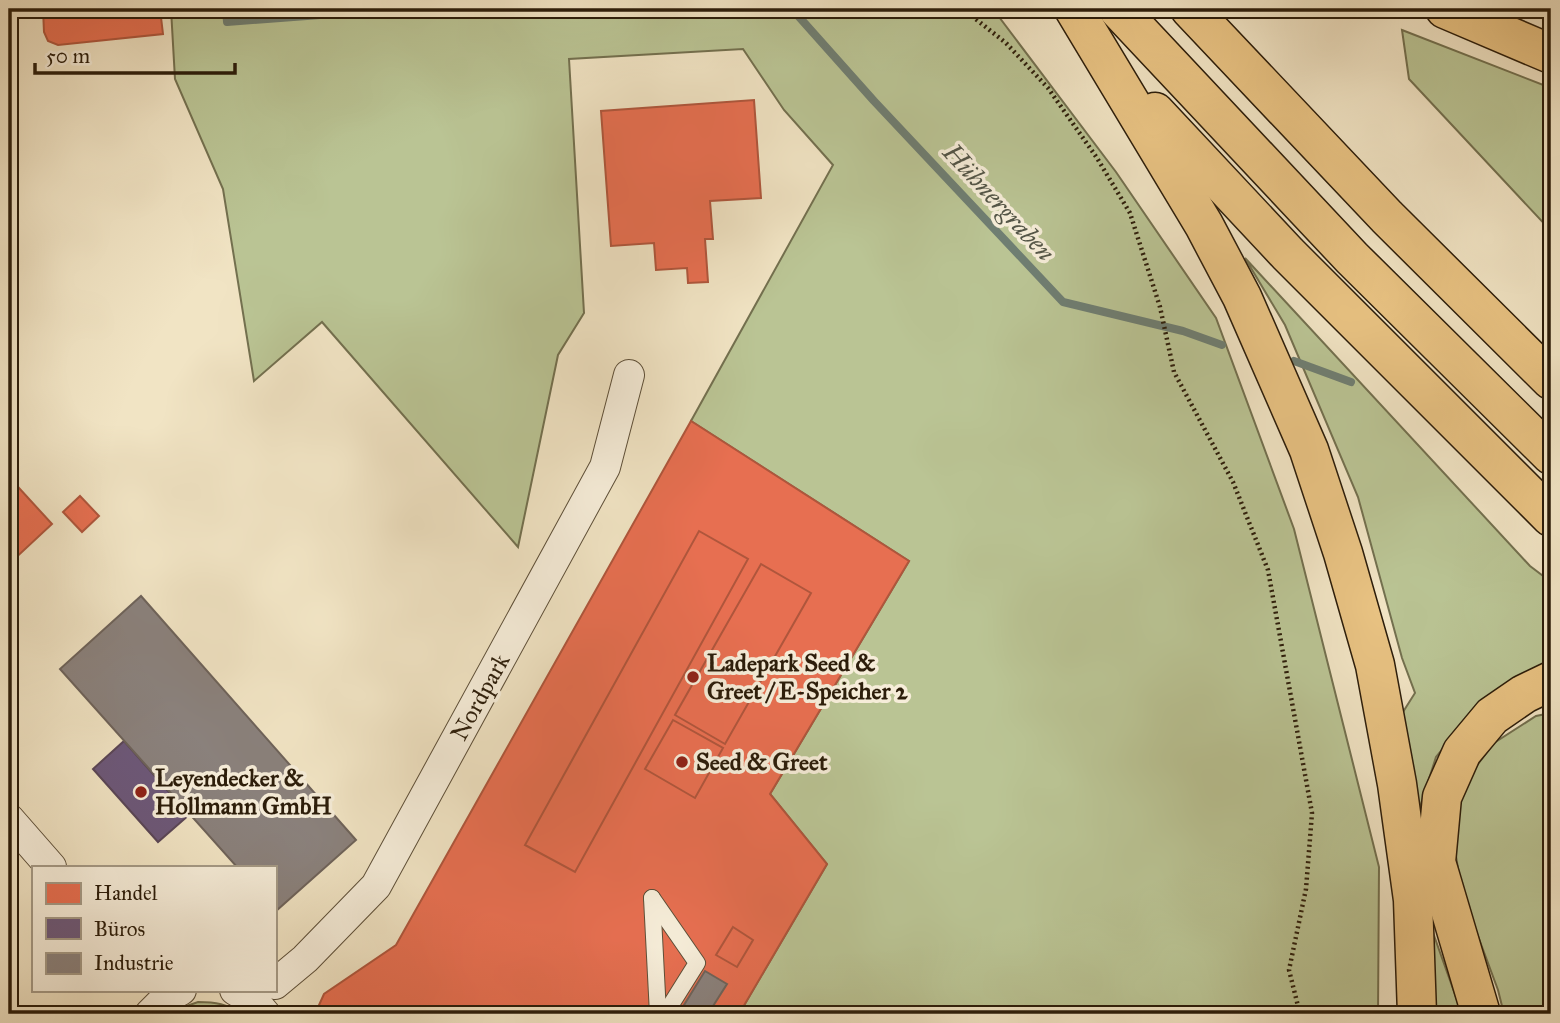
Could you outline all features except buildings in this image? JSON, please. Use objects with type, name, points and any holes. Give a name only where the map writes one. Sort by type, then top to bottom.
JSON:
[{"type":"highway","points":[[1074,9],[1204,225],[1229,273],[1310,450],[1375,665],[1413,900],[1417,1014]]},
{"type":"highway","points":[[1118,9],[1352,258],[1551,455]]},
{"type":"highway","points":[[1191,9],[1387,217],[1551,380]]},
{"type":"highway","points":[[1445,9],[1551,54]]},
{"type":"highway","points":[[1100,51],[1288,254],[1551,517]]},
{"type":"highway","points":[[1481,1014],[1436,862],[1441,797],[1462,752],[1492,716],[1524,694],[1551,681]]},
{"type":"street","name":"Nordpark","points":[[276,982],[305,959],[376,886],[605,467],[629,375]]},
{"type":"street","points":[[9,819],[50,866]]},
{"type":"lane","points":[[657,1014],[652,898],[697,963],[665,1014]]},
{"type":"path","points":[[963,9],[1006,43],[1048,88],[1130,213],[1160,307],[1174,372],[1233,482],[1268,570],[1312,813],[1306,889],[1289,970],[1300,1014]]},
{"type":"green space","points":[[171,9],[993,9],[1116,172],[1216,318],[1294,529],[1379,867],[1378,1014],[739,1014],[827,864],[770,794],[909,561],[691,421],[833,165],[784,110],[743,49],[569,59],[584,313],[558,355],[518,547],[322,322],[254,381],[223,189],[175,79]]},
{"type":"green space","points":[[1402,30],[1551,88],[1551,231],[1409,79]]},
{"type":"green space","points":[[1245,258],[1530,566],[1551,582],[1551,670],[1478,706],[1436,757],[1421,804],[1417,837],[1403,712],[1415,693],[1402,658],[1358,497],[1285,325]]},
{"type":"green space","points":[[1551,713],[1551,1014],[1504,1014],[1498,990],[1462,893],[1453,838],[1462,785],[1494,743],[1536,716]]},
{"type":"green space","points":[[1432,930],[1462,1014],[1430,1014]]},
{"type":"green space","points":[[198,1002],[221,1004],[241,1014],[174,1014],[181,1008]]},
{"type":"waterway","name":"Hühnergraben","points":[[226,9],[227,22],[400,9]]},
{"type":"waterway","name":"Hühnergraben","points":[[792,9],[874,101],[1063,302],[1183,331],[1222,345]]},
{"type":"waterway","name":"Hühnergraben","points":[[1294,361],[1351,382]]},
{"type":"place","name":"Ladepark Seed & Greet / E-Speicher 2","points":[[693,677]]},
{"type":"place","name":"Seed & Greet","points":[[682,762]]},
{"type":"place","name":"Leyendecker & Hollmann GmbH","points":[[141,792]]}]
